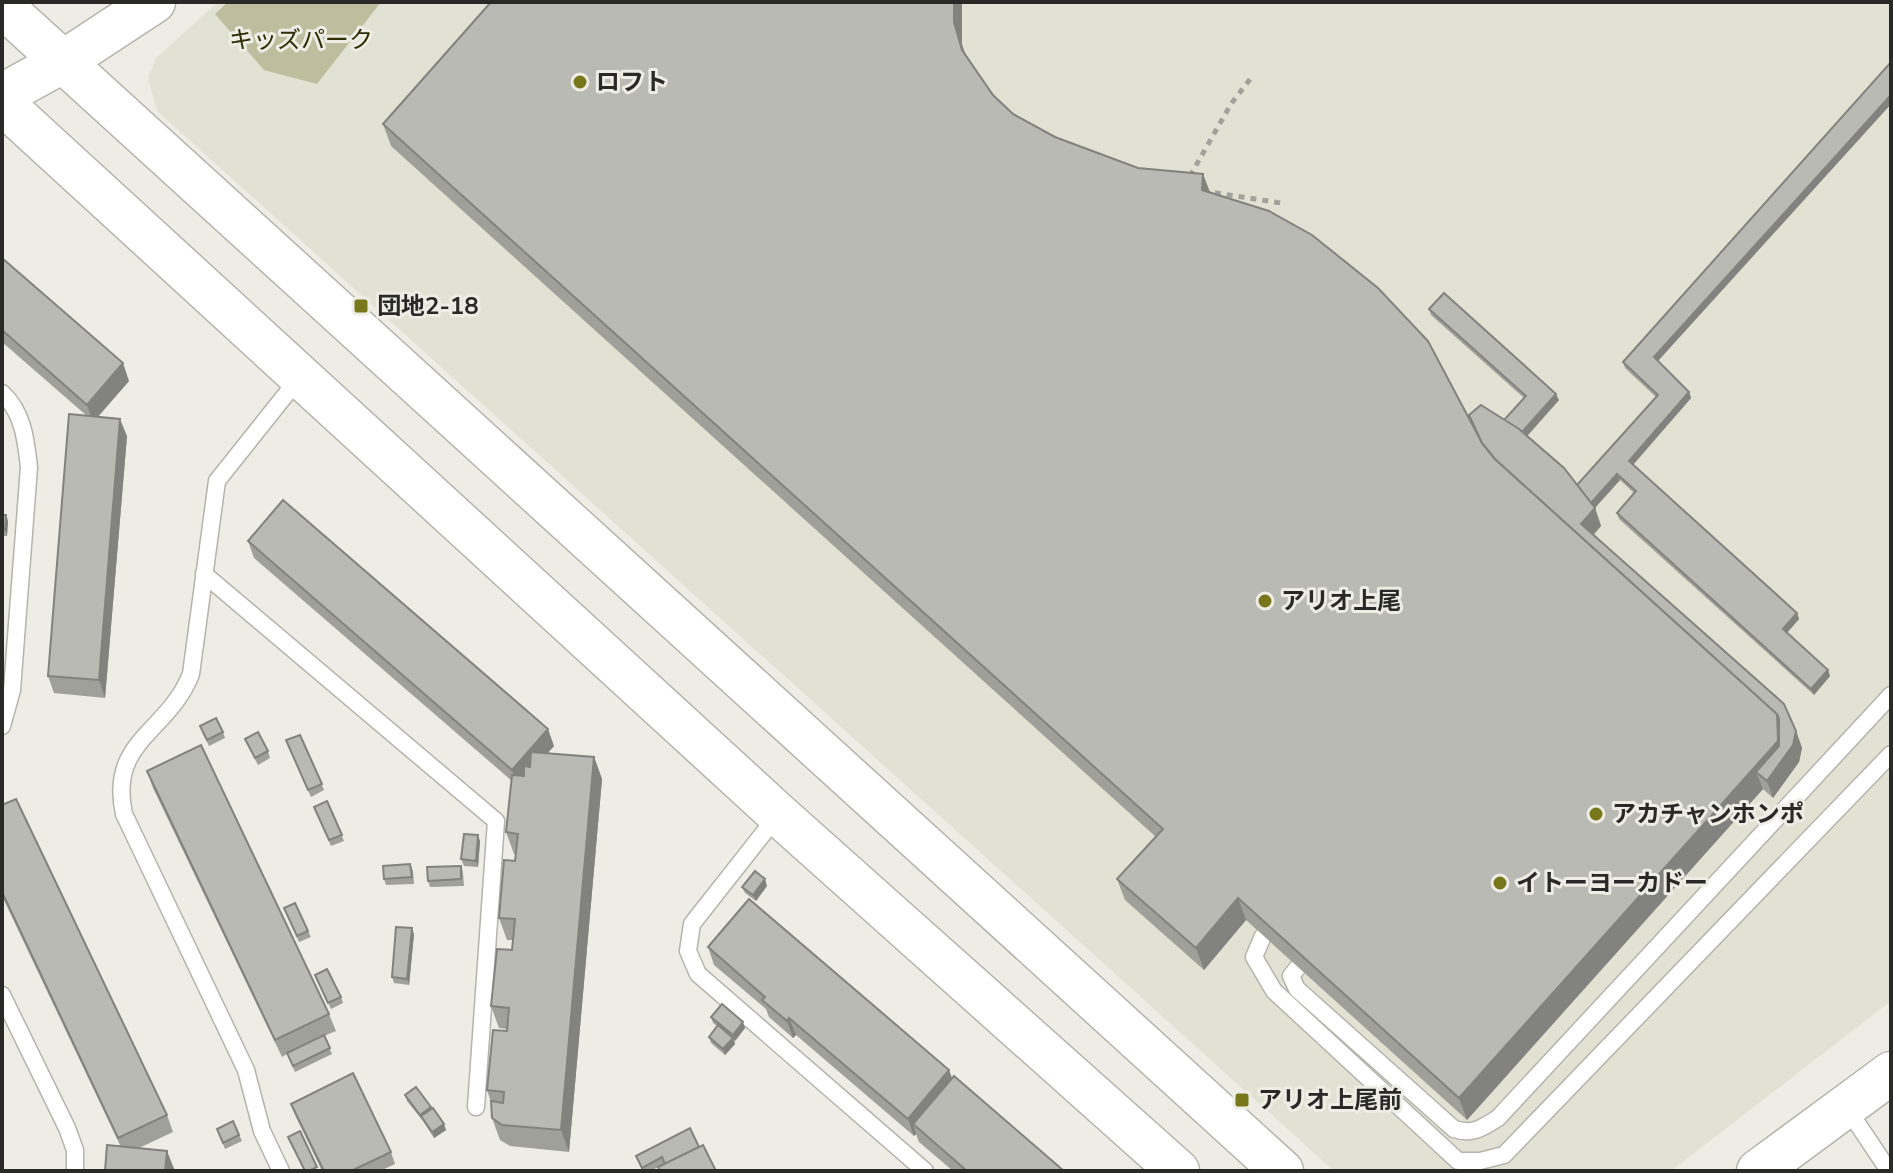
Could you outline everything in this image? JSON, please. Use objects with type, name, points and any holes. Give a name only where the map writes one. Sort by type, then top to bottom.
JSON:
[{"type":"street","points":[[2,95],[64,61],[154,2]]},
{"type":"street","points":[[2,6],[1282,1171]]},
{"type":"street","points":[[2,103],[779,815],[1178,1171]]},
{"type":"street","points":[[1758,1171],[1891,1073]]},
{"type":"lane","points":[[281,1171],[262,1131],[246,1070],[124,814],[119,791],[122,769],[129,754],[184,694],[195,653],[217,481],[300,377]]},
{"type":"lane","points":[[2,393],[10,400],[24,430],[29,467],[12,690],[2,726]]},
{"type":"lane","points":[[204,574],[496,821],[476,1107]]},
{"type":"lane","points":[[1298,967],[1291,976],[1297,989],[1454,1129],[1469,1134],[1481,1129],[1498,1118],[1891,695]]},
{"type":"lane","points":[[1263,936],[1254,957],[1274,991],[1458,1161],[1480,1161],[1504,1155],[1891,754]]},
{"type":"lane","points":[[779,815],[692,924],[688,951],[698,974],[925,1171]]},
{"type":"lane","points":[[2,995],[67,1128],[75,1150],[75,1171]]},
{"type":"lane","points":[[1846,1107],[1889,1171]]},
{"type":"path","points":[[1187,181],[1231,104],[1251,78]]},
{"type":"path","points":[[1198,190],[1281,203]]},
{"type":"shaded area","points":[[218,2],[1891,2],[1891,1001],[1671,1171],[1334,1171],[157,111],[148,78],[156,58]]},
{"type":"green space","name":"キッズパーク","points":[[228,2],[381,2],[317,84],[264,70],[215,14]]},
{"type":"building","name":"アリオ上尾","points":[[491,2],[954,2],[954,22],[962,50],[993,95],[1013,114],[1055,137],[1138,168],[1203,174],[1202,190],[1269,211],[1312,235],[1378,288],[1428,341],[1482,443],[1495,459],[1777,714],[1778,741],[1459,1098],[1238,898],[1196,948],[1117,879],[1163,829],[383,124]]},
{"type":"building","points":[[1891,62],[1891,95],[1654,357],[1689,392],[1629,461],[1797,613],[1783,629],[1828,670],[1811,689],[1617,513],[1636,491],[1617,474],[1591,503],[1577,485],[1658,395],[1623,362]]},
{"type":"building","points":[[2,258],[123,363],[87,405],[2,330]]},
{"type":"building","points":[[1444,293],[1556,394],[1522,432],[1504,420],[1526,396],[1429,309]]},
{"type":"building","points":[[1481,405],[1519,429],[1564,468],[1595,508],[1581,524],[1784,704],[1796,731],[1793,745],[1767,781],[1756,772],[1779,746],[1777,714],[1495,459],[1482,443],[1469,415]]},
{"type":"building","points":[[69,414],[120,419],[99,680],[48,676]]},
{"type":"building","points":[[283,500],[548,729],[512,770],[248,541]]},
{"type":"building","points":[[2,515],[6,515],[5,530],[2,530]]},
{"type":"building","points":[[216,718],[223,732],[207,740],[200,726]]},
{"type":"building","points":[[258,732],[268,751],[255,758],[245,739]]},
{"type":"building","points":[[300,735],[322,784],[308,790],[286,740]]},
{"type":"building","points":[[201,745],[329,1014],[275,1040],[147,771]]},
{"type":"building","points":[[531,752],[594,757],[561,1130],[502,1125],[492,1118],[491,1101],[503,1103],[504,1092],[487,1090],[493,1030],[507,1031],[509,1008],[491,1006],[497,949],[512,950],[515,919],[499,918],[504,860],[515,861],[518,834],[506,832],[512,775],[524,776],[524,766],[530,767]]},
{"type":"building","points":[[16,799],[167,1115],[118,1138],[2,892],[2,805]]},
{"type":"building","points":[[327,801],[342,835],[329,840],[314,807]]},
{"type":"building","points":[[464,834],[478,835],[476,861],[461,859]]},
{"type":"building","points":[[410,864],[412,877],[384,879],[383,866]]},
{"type":"building","points":[[461,866],[461,879],[428,881],[427,867]]},
{"type":"building","points":[[755,871],[765,879],[753,895],[742,887]]},
{"type":"building","points":[[749,899],[949,1070],[908,1119],[789,1018],[787,1021],[762,1000],[765,997],[708,947]]},
{"type":"building","points":[[295,903],[308,931],[297,936],[284,908]]},
{"type":"building","points":[[396,927],[412,928],[407,979],[392,977]]},
{"type":"building","points":[[327,969],[341,997],[328,1003],[315,975]]},
{"type":"building","points":[[722,1004],[743,1022],[733,1035],[711,1017]]},
{"type":"building","points":[[718,1025],[733,1038],[723,1049],[709,1037]]},
{"type":"building","points":[[324,1035],[330,1048],[293,1066],[287,1053]]},
{"type":"building","points":[[353,1073],[391,1152],[351,1171],[324,1171],[291,1104]]},
{"type":"building","points":[[954,1076],[1064,1171],[967,1171],[913,1124]]},
{"type":"building","points":[[416,1087],[431,1107],[420,1115],[405,1095]]},
{"type":"building","points":[[433,1108],[444,1124],[432,1132],[421,1116]]},
{"type":"building","points":[[233,1121],[239,1135],[223,1143],[217,1129]]},
{"type":"building","points":[[690,1128],[699,1147],[665,1164],[662,1157],[642,1168],[636,1156]]},
{"type":"building","points":[[300,1131],[317,1167],[309,1171],[305,1171],[288,1137]]},
{"type":"building","points":[[107,1145],[167,1151],[165,1171],[105,1171]]},
{"type":"building","points":[[703,1145],[716,1171],[660,1171],[658,1167]]},
{"type":"place","name":"ロフト","points":[[580,82]]},
{"type":"place","name":"団地2-18","points":[[361,306]]},
{"type":"place","name":"アリオ上尾","points":[[1265,601]]},
{"type":"place","name":"アカチャンホンポ","points":[[1596,814]]},
{"type":"place","name":"イトーヨーカドー","points":[[1500,883]]},
{"type":"place","name":"アリオ上尾前","points":[[1242,1100]]}]
